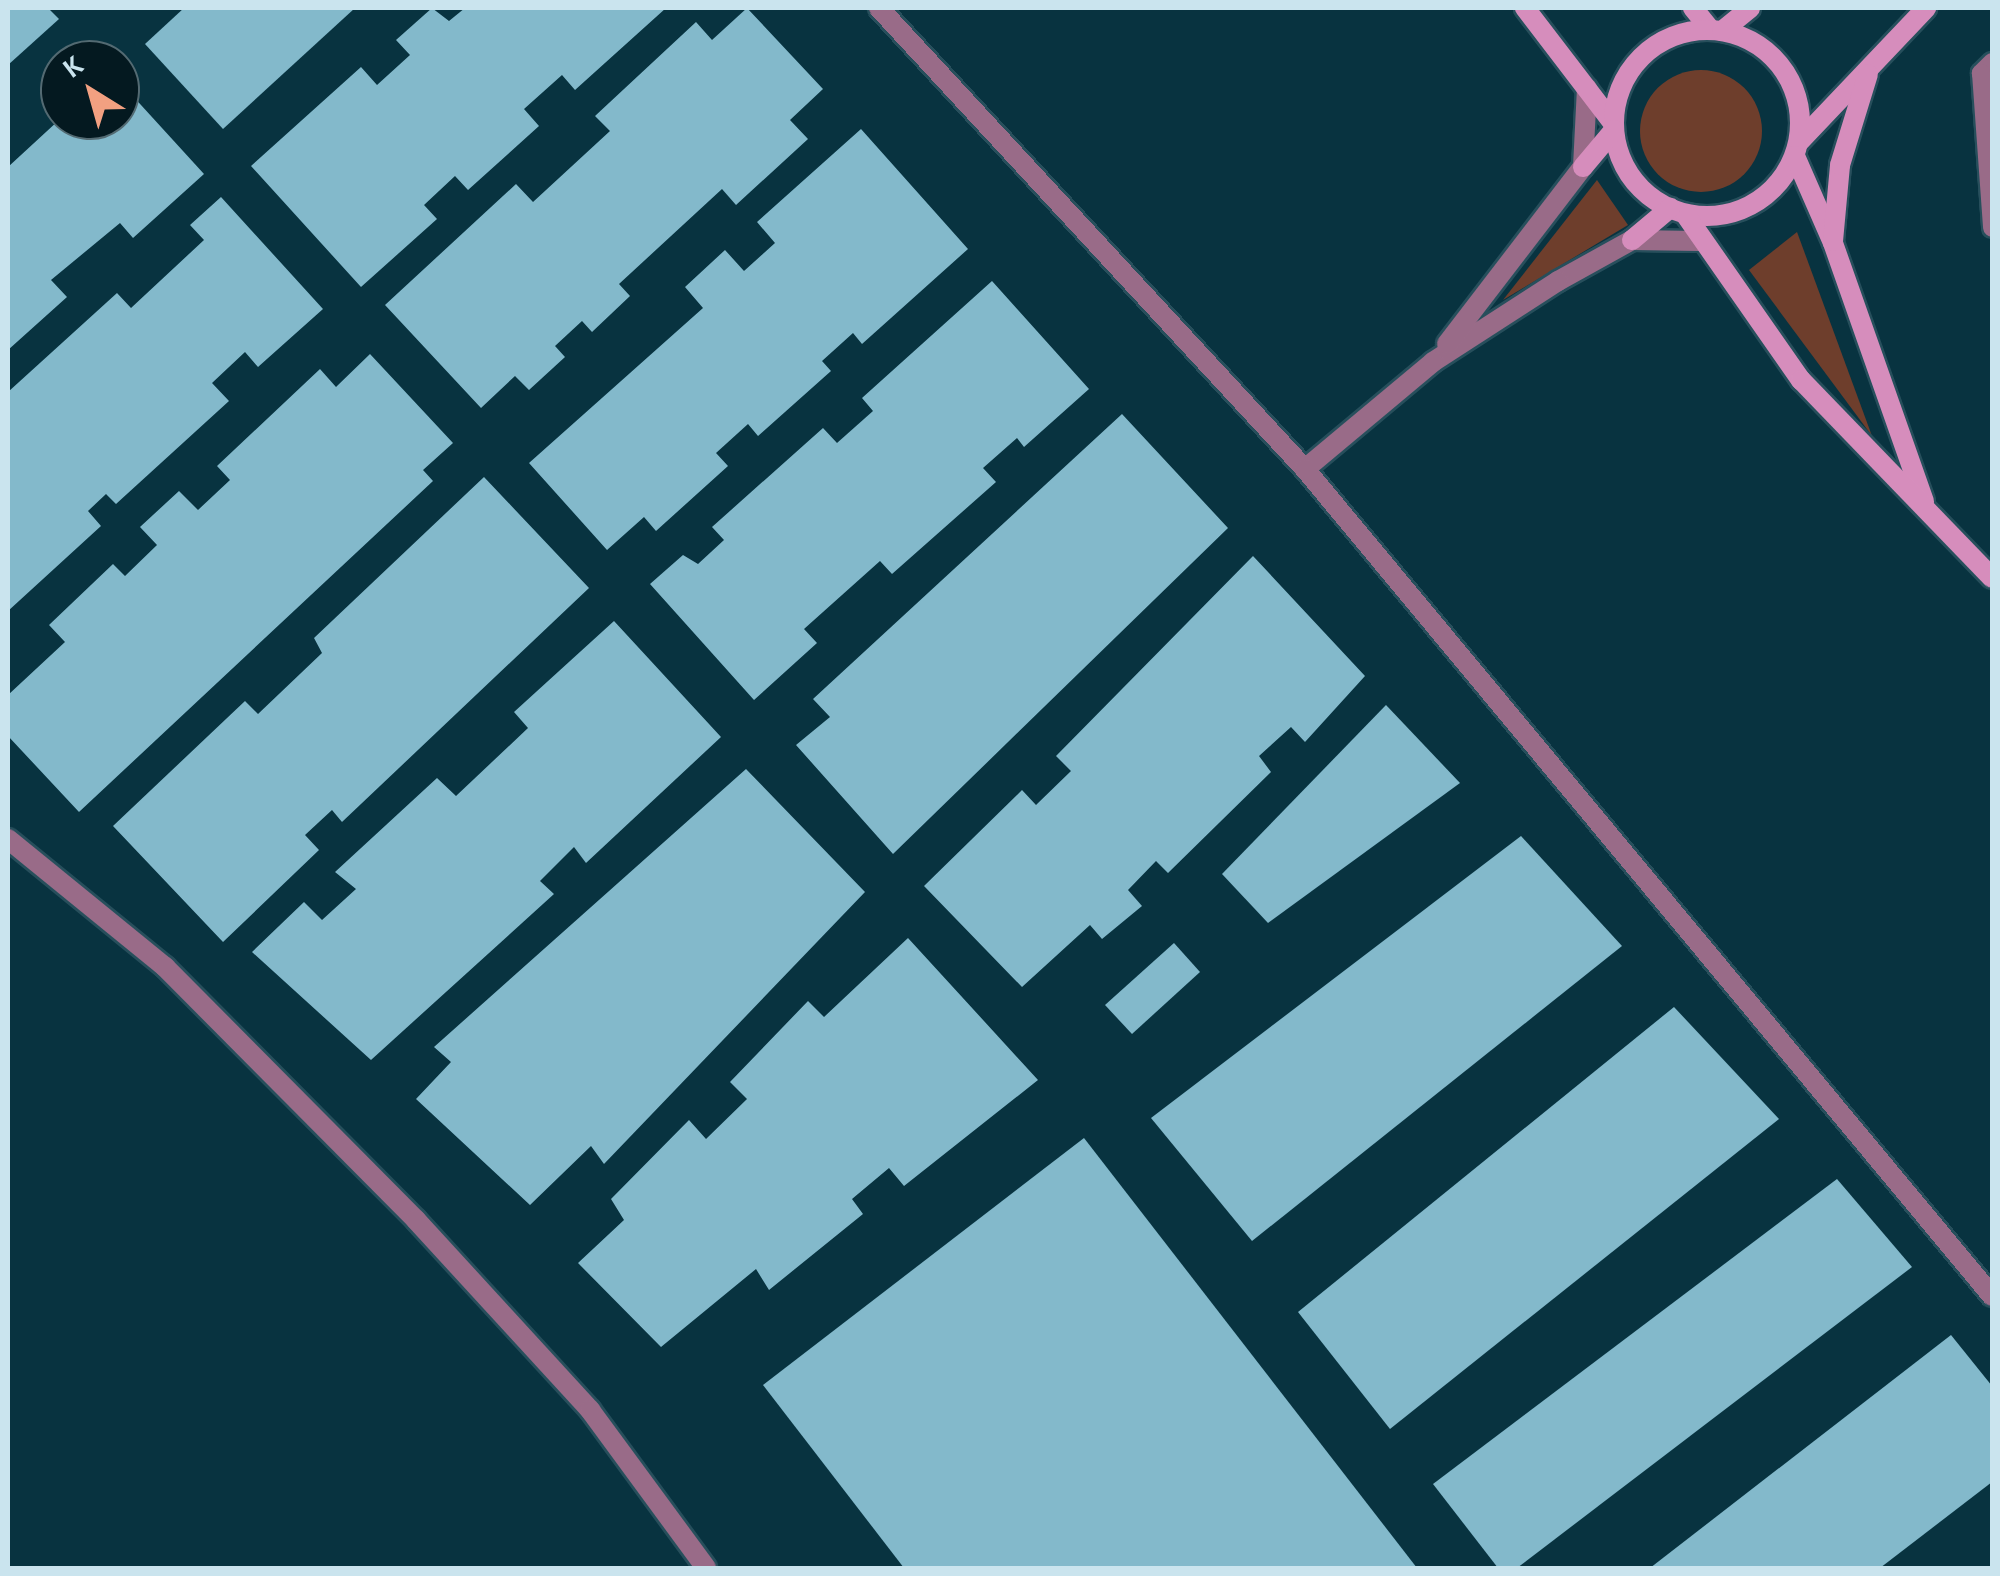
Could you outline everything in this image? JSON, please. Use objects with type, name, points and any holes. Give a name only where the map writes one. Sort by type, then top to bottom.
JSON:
[{"type":"main road","points":[[1525,8],[1614,127],[1634,183],[1678,211],[1801,380],[1992,578]]},
{"type":"main road","points":[[1693,8],[1716,30],[1765,48],[1786,70],[1798,98],[1796,150],[1927,508]]},
{"type":"main road","points":[[1582,167],[1614,127],[1632,66],[1654,46],[1716,30],[1750,8]]},
{"type":"main road","points":[[1632,240],[1678,211],[1722,216],[1753,205],[1779,184],[1796,150],[1926,8]]},
{"type":"main road","points":[[1833,243],[1840,166],[1871,66]]},
{"type":"street","points":[[878,8],[1305,469],[1992,1296]]},
{"type":"street","points":[[1433,362],[1582,167],[1587,88]]},
{"type":"street","points":[[1305,469],[1433,362],[1501,314],[1632,240],[1698,241]]},
{"type":"street","points":[[8,839],[166,967],[416,1220],[590,1410],[706,1568]]},
{"type":"lane","points":[[1992,62],[1981,73],[1992,228]]},
{"type":"shaded area","points":[[1701,70],[1724,75],[1744,88],[1757,108],[1762,131],[1757,154],[1744,174],[1724,187],[1701,192],[1678,187],[1658,174],[1645,154],[1640,131],[1645,108],[1658,88],[1678,75]]},
{"type":"shaded area","points":[[1597,180],[1628,225],[1503,300]]},
{"type":"shaded area","points":[[1797,232],[1872,436],[1749,270]]},
{"type":"building","points":[[8,8],[48,8],[59,19],[8,65]]},
{"type":"building","points":[[184,8],[355,8],[223,129],[145,44]]},
{"type":"building","points":[[432,8],[449,21],[465,8],[666,8],[575,90],[562,75],[524,109],[539,126],[468,190],[455,176],[424,205],[437,219],[361,287],[251,166],[361,67],[377,85],[410,55],[396,40]]},
{"type":"building","points":[[747,8],[823,89],[790,120],[808,139],[736,205],[722,189],[619,284],[630,296],[592,332],[582,321],[555,346],[565,357],[529,390],[515,376],[481,408],[385,305],[516,184],[533,202],[610,131],[595,116],[696,22],[712,40]]},
{"type":"building","points":[[140,104],[204,174],[133,238],[120,223],[51,280],[67,297],[8,350],[8,167],[40,138],[140,140]]},
{"type":"building","points":[[861,129],[968,249],[862,344],[853,333],[822,361],[831,371],[758,436],[748,424],[716,453],[728,466],[656,531],[644,517],[607,550],[529,463],[703,308],[685,287],[725,250],[744,271],[775,243],[757,222]]},
{"type":"building","points":[[221,197],[323,309],[258,367],[245,352],[212,383],[229,401],[116,504],[106,494],[88,511],[101,526],[8,611],[8,392],[117,293],[131,308],[204,240],[190,225]]},
{"type":"building","points":[[992,281],[1089,389],[1024,447],[1017,438],[983,468],[996,482],[892,574],[880,561],[804,629],[817,643],[754,700],[650,584],[683,555],[698,564],[724,540],[712,527],[823,428],[837,443],[873,411],[862,398]]},
{"type":"building","points":[[370,354],[453,443],[423,470],[433,481],[79,812],[8,736],[8,695],[65,642],[49,625],[113,564],[125,576],[157,545],[140,527],[179,491],[198,510],[230,480],[217,466],[320,369],[336,387]]},
{"type":"building","points":[[1122,414],[1228,528],[893,854],[796,745],[830,717],[813,699]]},
{"type":"building","points":[[484,477],[589,588],[342,822],[332,810],[305,835],[319,850],[223,942],[113,826],[245,701],[258,714],[322,653],[314,638]]},
{"type":"building","points":[[1253,556],[1365,676],[1305,742],[1291,727],[1259,756],[1271,772],[1168,873],[1156,861],[1128,890],[1142,906],[1102,939],[1090,925],[1022,987],[924,886],[1022,790],[1036,805],[1071,771],[1056,756]]},
{"type":"building","points":[[614,621],[721,737],[586,863],[574,847],[540,881],[554,894],[371,1060],[252,952],[304,902],[322,920],[356,889],[335,872],[437,778],[456,796],[528,728],[514,712]]},
{"type":"building","points":[[1386,705],[1460,783],[1268,923],[1222,874]]},
{"type":"building","points":[[746,769],[865,892],[604,1164],[591,1146],[530,1205],[416,1099],[451,1062],[434,1047]]},
{"type":"building","points":[[1521,836],[1622,946],[1252,1241],[1151,1118]]},
{"type":"building","points":[[908,938],[1038,1080],[904,1186],[889,1168],[852,1199],[863,1214],[769,1290],[756,1269],[661,1347],[578,1263],[624,1220],[611,1199],[689,1120],[706,1139],[747,1099],[730,1082],[808,1001],[824,1017]]},
{"type":"building","points":[[1174,943],[1200,972],[1132,1034],[1105,1005]]},
{"type":"building","points":[[1674,1007],[1779,1119],[1390,1429],[1298,1312]]},
{"type":"building","points":[[1084,1138],[1417,1568],[904,1568],[763,1385]]},
{"type":"building","points":[[1837,1179],[1912,1267],[1517,1568],[1498,1568],[1433,1484]]},
{"type":"building","points":[[1951,1335],[1992,1386],[1992,1482],[1880,1568],[1650,1568]]}]
